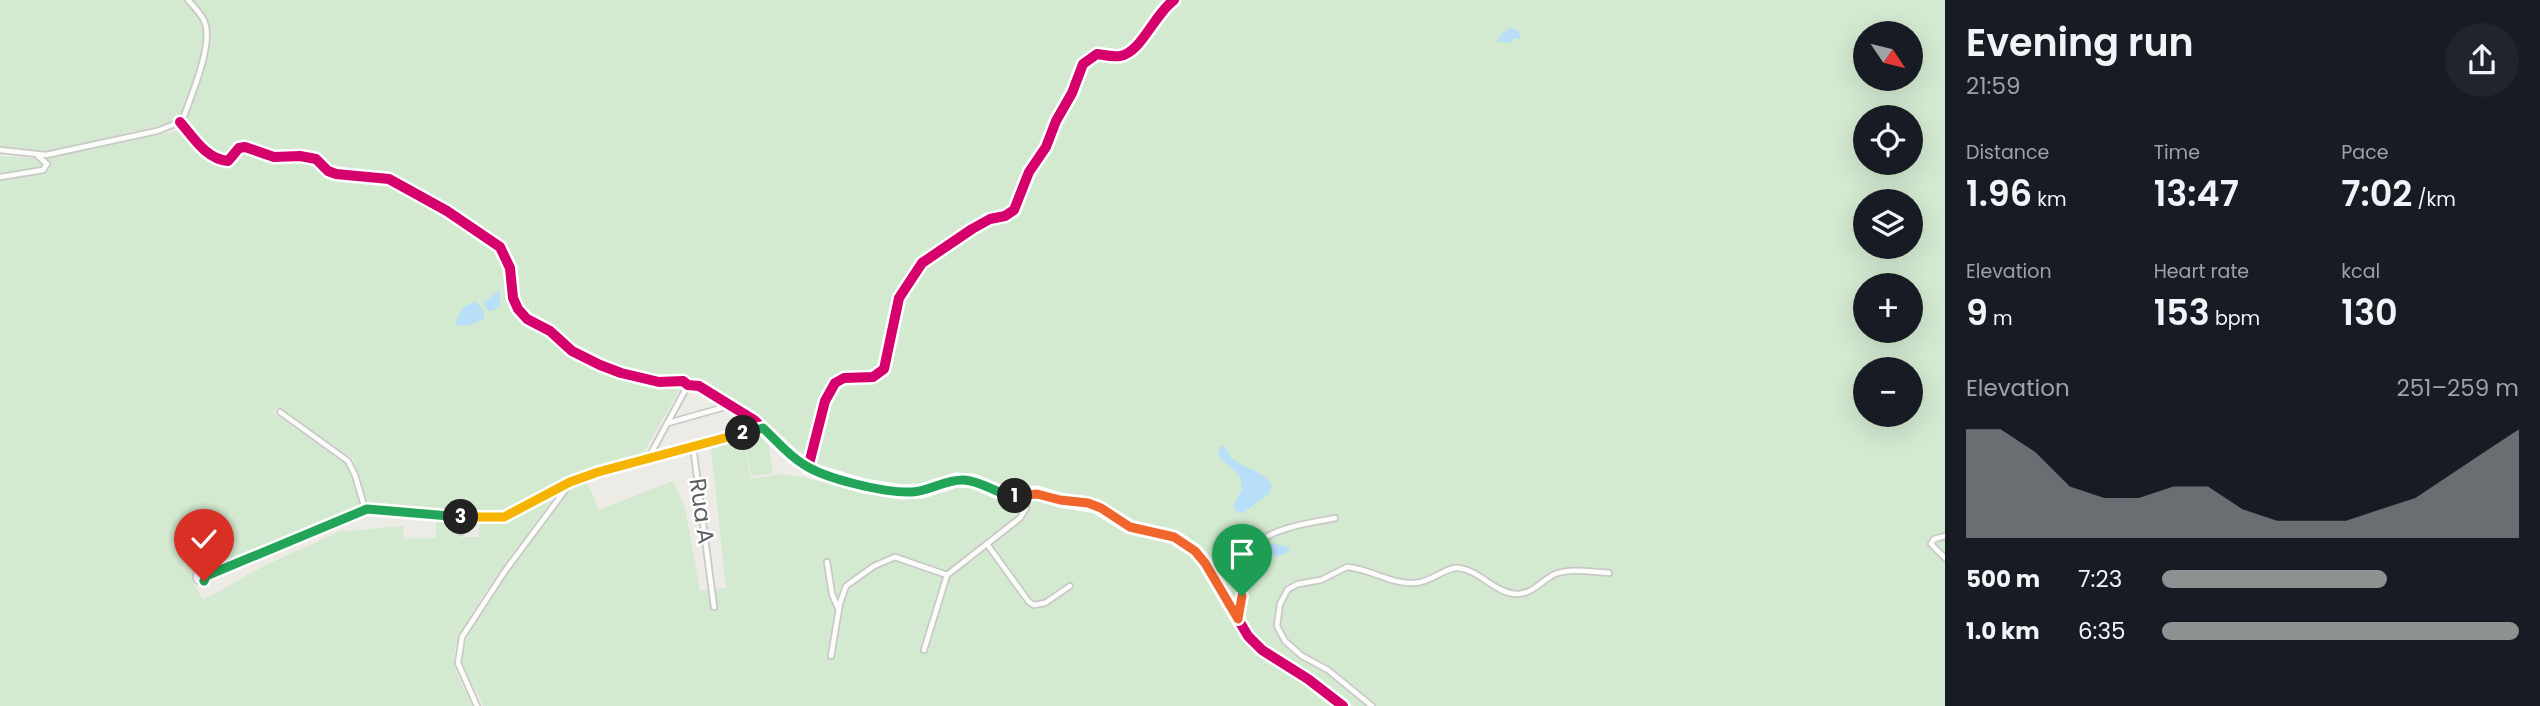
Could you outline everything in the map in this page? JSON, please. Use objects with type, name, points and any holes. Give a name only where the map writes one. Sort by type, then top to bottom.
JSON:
[{"type":"street","points":[[0,150],[37,155],[157,131],[180,122],[202,60],[206,31],[204,20],[188,0]]},
{"type":"street","points":[[808,468],[825,401],[835,383],[844,378],[873,377],[887,365],[897,303],[916,270],[955,239],[1014,210],[1029,172],[1046,146],[1083,64],[1097,54],[1116,56],[1131,51],[1161,11],[1174,0]]},
{"type":"street","points":[[180,122],[205,151],[217,159],[228,161],[239,148],[245,147],[274,157],[300,156],[316,159],[328,171],[336,174],[389,179],[447,211],[500,247],[509,268],[513,298],[518,309],[527,319],[550,331],[572,351],[621,373],[659,382],[683,381],[688,385],[699,386],[732,405],[763,428],[808,468],[864,486],[902,492],[922,491],[946,482],[966,480],[1006,495],[1037,494],[1088,503],[1101,508],[1130,527],[1174,537],[1195,551],[1205,563],[1256,645],[1343,706]]},
{"type":"street","points":[[0,177],[43,170],[47,164],[37,155]]},
{"type":"street","points":[[649,457],[688,385]]},
{"type":"street","points":[[667,423],[732,405]]},
{"type":"street","points":[[281,412],[348,461],[365,509]]},
{"type":"street","points":[[206,576],[365,509],[379,508],[461,517],[509,515],[575,480],[649,457],[763,428]]},
{"type":"street","name":"Rua A","points":[[692,446],[714,607]]},
{"type":"street","points":[[477,706],[458,663],[458,649],[464,632],[558,497],[575,480]]},
{"type":"street","points":[[924,650],[947,575],[1023,514],[1026,508],[1021,495]]},
{"type":"street","points":[[461,517],[461,532]]},
{"type":"street","points":[[1238,619],[1243,568],[1254,545],[1283,530],[1335,519]]},
{"type":"street","points":[[1945,537],[1934,539],[1931,544],[1945,558]]},
{"type":"street","points":[[987,544],[1029,602],[1034,605],[1045,603],[1070,586]]},
{"type":"street","points":[[831,656],[842,593],[849,583],[888,558],[902,557],[947,575]]},
{"type":"street","points":[[827,562],[832,594],[839,609]]},
{"type":"street","points":[[1372,706],[1328,670],[1302,656],[1280,634],[1277,626],[1278,608],[1288,589],[1298,584],[1321,580],[1347,567],[1389,580],[1411,583],[1426,582],[1459,568],[1502,591],[1514,594],[1529,591],[1561,572],[1608,573]]},
{"type":"green space","points":[[0,0],[1945,0],[1945,706],[1354,706],[1260,640],[1243,617],[1209,559],[1189,539],[1173,532],[1129,522],[1092,501],[1064,498],[1036,489],[1014,492],[967,476],[954,476],[914,487],[893,486],[843,476],[805,461],[767,425],[698,381],[686,378],[664,380],[616,367],[581,352],[554,331],[535,321],[524,311],[515,291],[512,266],[502,245],[453,212],[381,174],[337,171],[318,158],[299,154],[278,155],[247,144],[238,146],[227,158],[220,157],[208,150],[183,122],[178,121],[42,152],[0,148]]},
{"type":"green space","points":[[176,131],[215,166],[230,165],[246,153],[272,160],[318,165],[335,180],[384,184],[404,192],[491,247],[502,259],[508,297],[515,311],[524,321],[575,359],[611,377],[641,385],[681,387],[642,455],[573,476],[507,511],[498,512],[447,513],[366,503],[353,459],[277,406],[273,413],[345,463],[351,472],[362,507],[207,573],[197,572],[194,583],[203,600],[264,566],[338,532],[403,526],[404,539],[436,538],[436,520],[460,520],[460,537],[479,537],[479,520],[507,518],[550,495],[554,498],[481,600],[458,642],[454,663],[472,706],[0,706],[0,156],[45,159]]},
{"type":"green space","points":[[767,436],[773,473],[751,476],[745,440]]},
{"type":"green space","points":[[744,438],[750,479],[782,474],[906,497],[961,484],[1007,501],[1039,501],[1082,509],[1101,516],[1132,534],[1165,538],[1196,558],[1253,652],[1313,688],[1336,706],[483,706],[462,662],[464,646],[473,625],[504,574],[568,488],[585,478],[599,510],[673,481],[685,507],[700,591],[726,588],[711,447]]},
{"type":"water","points":[[1511,27],[1519,32],[1521,39],[1515,38],[1509,44],[1497,42],[1500,35]]},
{"type":"water","points":[[500,290],[500,306],[488,311],[483,303]]},
{"type":"water","points":[[476,301],[484,312],[484,318],[474,324],[458,326],[455,323],[463,307]]},
{"type":"water","points":[[1221,446],[1225,447],[1234,460],[1261,474],[1272,484],[1270,493],[1243,513],[1237,512],[1233,506],[1242,489],[1240,476],[1220,458],[1218,453]]},
{"type":"water","points":[[1260,542],[1290,549],[1278,556],[1253,553]]},
{"type":"cycle path","points":[[808,468],[825,401],[835,383],[844,378],[873,377],[884,369],[899,298],[922,263],[972,229],[1014,210],[1029,172],[1046,147],[1083,64],[1097,54],[1120,56],[1128,53],[1174,0]]},
{"type":"cycle path","points":[[180,122],[201,147],[220,159],[228,161],[239,148],[245,147],[274,157],[300,156],[316,159],[328,171],[336,174],[389,179],[447,211],[500,247],[510,268],[513,298],[518,309],[527,319],[550,331],[572,351],[621,373],[659,382],[683,381],[688,385],[699,386],[754,420],[793,457],[817,472],[864,486],[902,492],[922,491],[956,480],[973,481],[1006,495],[1037,493],[1096,506],[1130,527],[1174,537],[1195,551],[1205,563],[1248,636],[1262,650],[1308,679],[1343,706]]},
{"type":"route","points":[[204,581],[206,576],[361,510],[379,508],[443,516],[504,517],[570,482],[598,472],[763,428],[808,468],[864,486],[914,492],[946,482],[966,480],[1006,495],[1029,493],[1088,503],[1101,508],[1130,527],[1167,535],[1195,551],[1238,619],[1242,596]]}]
